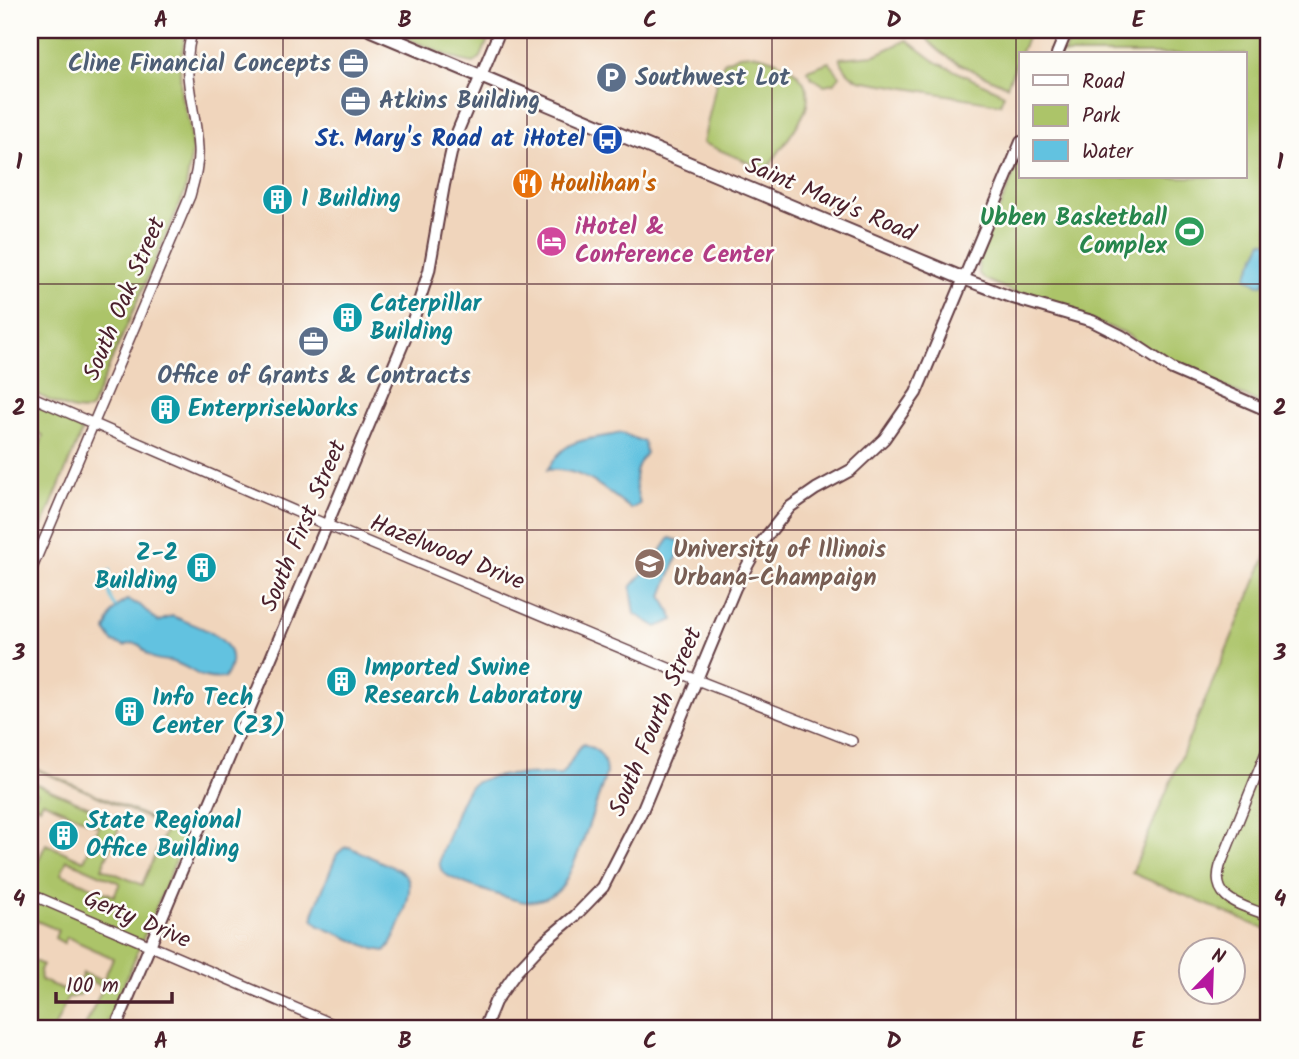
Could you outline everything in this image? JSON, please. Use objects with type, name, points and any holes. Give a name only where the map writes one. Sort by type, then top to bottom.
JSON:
[{"type":"main road","name":"Saint Mary's Road","points":[[371,30],[964,279]]},
{"type":"street","name":"South Oak Street","points":[[30,573],[194,182],[198,151],[186,67],[193,30]]},
{"type":"street","name":"South First Street","points":[[115,1029],[422,294],[454,140],[500,30]]},
{"type":"street","points":[[1057,52],[1067,30]]},
{"type":"street","name":"South Fourth Street","points":[[484,1029],[495,1002],[517,971],[603,887],[642,811],[734,588],[757,548],[790,507],[850,470],[884,439],[905,413],[916,393],[1019,147]]},
{"type":"street","name":"Saint Mary's Road","points":[[964,279],[1013,298],[1092,321],[1122,336],[1179,372],[1269,411]]},
{"type":"street","name":"Hazelwood Drive","points":[[30,396],[327,525],[697,680],[852,741]]},
{"type":"street","points":[[1269,745],[1220,866],[1219,888],[1225,897],[1269,916]]},
{"type":"street","name":"Gerty Drive","points":[[30,894],[344,1029]]},
{"type":"shaded area","name":"University of Illinois Urbana-Champaign","points":[[30,30],[1269,30],[1269,1029],[30,1029]]},
{"type":"green space","points":[[30,30],[186,30],[180,66],[181,95],[189,123],[192,152],[185,192],[91,408],[85,410],[70,409],[30,391],[30,258],[40,237],[30,233]]},
{"type":"green space","points":[[386,30],[492,30],[481,57],[473,63],[459,60]]},
{"type":"green space","points":[[924,30],[1030,30],[1007,86],[946,56],[928,39]]},
{"type":"green space","points":[[1073,30],[1269,30],[1269,407],[1167,362],[1123,332],[1022,296],[984,279],[979,274],[978,260],[1019,162],[1019,178],[1246,178],[1246,52],[1064,52]]},
{"type":"green space","points":[[907,40],[936,62],[1004,94],[1000,104],[859,80],[847,71],[840,58],[875,55]]},
{"type":"green space","points":[[753,54],[792,69],[805,84],[807,94],[807,105],[801,119],[766,170],[703,143],[717,79],[724,62],[739,55]]},
{"type":"green space","points":[[829,62],[840,76],[834,83],[824,85],[812,78],[807,70]]},
{"type":"green space","points":[[30,401],[77,423],[82,431],[30,556],[33,466],[43,435],[30,430]]},
{"type":"green space","points":[[1269,549],[1269,931],[1132,873]]},
{"type":"green space","points":[[30,766],[187,834],[105,1029],[84,1029],[103,987],[86,979],[80,995],[67,999],[54,1029],[30,1029],[30,959],[43,965],[40,970],[41,980],[67,993],[76,990],[83,973],[103,981],[113,958],[67,937],[64,943],[55,938],[58,930],[30,918],[30,863],[36,865],[46,844],[84,861],[99,826],[43,801],[40,807],[32,804],[37,793],[30,789],[30,781],[122,821],[102,868],[142,885],[167,827]],"holes":[[[67,860],[120,883],[114,896],[61,874]]]},
{"type":"water","points":[[1263,241],[1269,243],[1269,272],[1263,284],[1258,285],[1246,277]]},
{"type":"water","points":[[621,433],[644,442],[646,453],[635,477],[640,504],[631,509],[582,476],[560,470],[547,470],[563,450],[578,441]]},
{"type":"water","points":[[670,538],[683,542],[662,596],[674,620],[657,627],[635,614],[631,587]]},
{"type":"water","points":[[127,600],[140,605],[158,622],[172,616],[218,637],[231,654],[231,665],[225,678],[208,678],[173,662],[153,658],[135,643],[124,646],[113,642],[106,631],[109,621],[115,609]]},
{"type":"water","points":[[583,744],[600,754],[606,774],[577,855],[557,892],[539,900],[521,901],[469,885],[443,872],[441,855],[460,804],[469,788],[487,778],[499,776],[561,775]]},
{"type":"water","points":[[349,847],[399,870],[408,881],[408,899],[402,919],[385,951],[319,926],[313,919],[337,854]]},
{"type":"waterway","points":[[110,570],[110,595],[116,607]]},
{"type":"place","name":"Cline Financial Concepts","points":[[354,64]]},
{"type":"place","name":"Southwest Lot","points":[[612,78]]},
{"type":"place","name":"Atkins Building","points":[[356,101]]},
{"type":"place","name":"St. Mary's Road at iHotel","points":[[608,139]]},
{"type":"place","name":"Houlihan's","points":[[527,184]]},
{"type":"place","name":"I Building","points":[[278,199]]},
{"type":"place","name":"Ubben Basketball Complex","points":[[1190,232]]},
{"type":"place","name":"iHotel & Conference Center","points":[[552,241]]},
{"type":"place","name":"Caterpillar Building","points":[[347,318]]},
{"type":"place","name":"Office of Grants & Contracts","points":[[314,342]]},
{"type":"place","name":"EnterpriseWorks","points":[[165,409]]},
{"type":"place","name":"University of Illinois Urbana-Champaign","points":[[650,564]]},
{"type":"place","name":"Z-2 Building","points":[[201,567]]},
{"type":"place","name":"Imported Swine Research Laboratory","points":[[341,682]]},
{"type":"place","name":"Info Tech Center (Z3)","points":[[129,712]]},
{"type":"place","name":"State Regional Office Building","points":[[63,835]]}]
